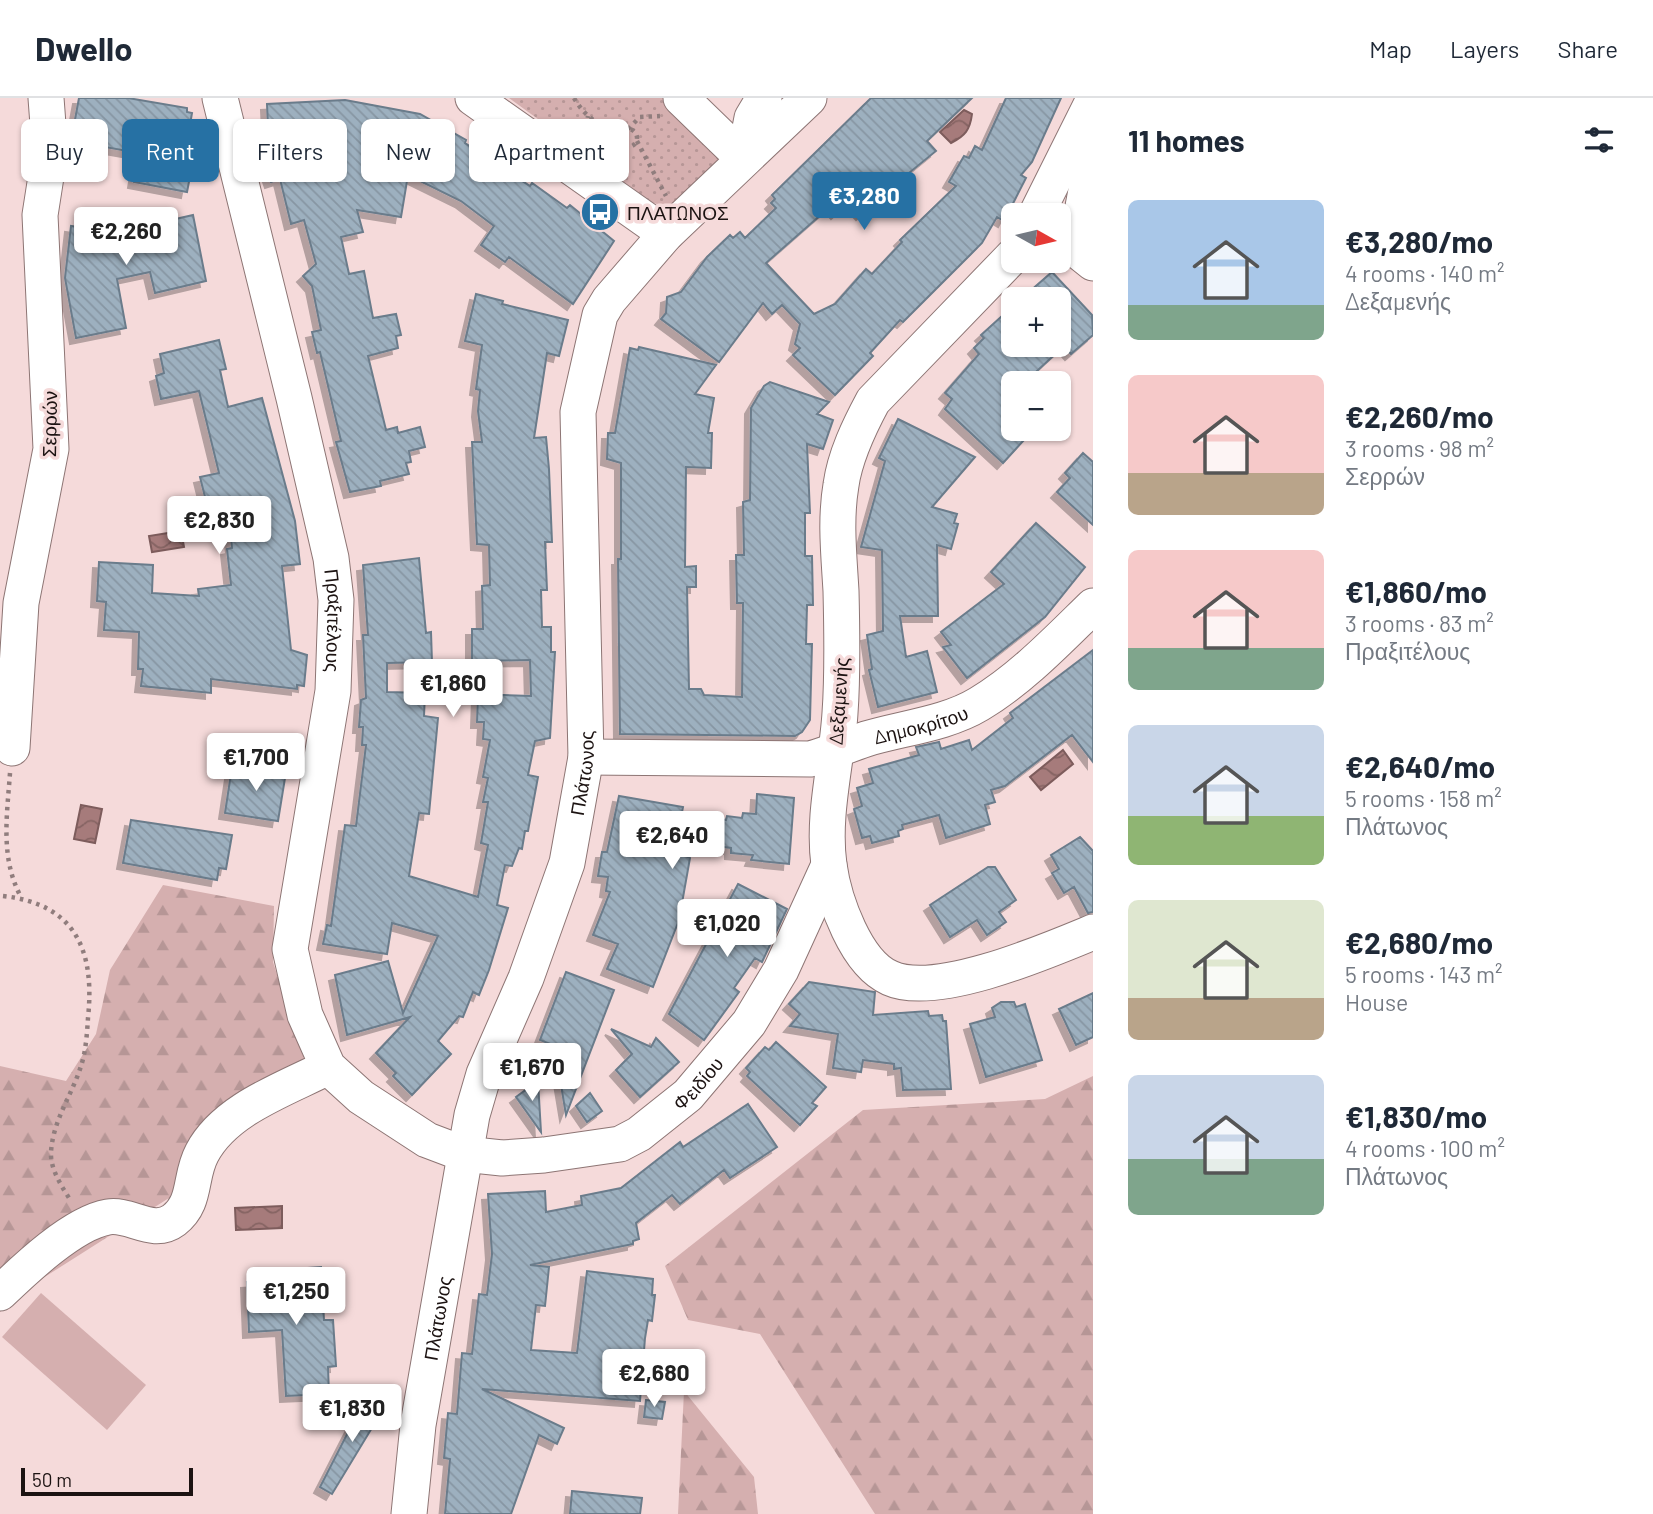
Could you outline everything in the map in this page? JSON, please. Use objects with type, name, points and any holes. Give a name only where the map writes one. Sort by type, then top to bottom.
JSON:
[{"type":"street","name":"Σερρών","points":[[12,748],[21,603],[51,449],[40,215],[50,151],[46,98]]},
{"type":"street","name":"Πραξιτέλους","points":[[220,98],[295,398],[331,558],[336,600],[333,691],[290,949],[305,1015],[328,1067],[361,1097],[427,1140],[464,1154]]},
{"type":"street","points":[[473,98],[670,230]]},
{"type":"street","points":[[681,98],[744,159]]},
{"type":"street","points":[[744,159],[752,118],[764,98]]},
{"type":"street","name":"Πλάτωνος","points":[[409,1514],[418,1425],[464,1154],[484,1074],[526,978],[567,863],[586,757],[578,412],[600,316],[609,300],[670,230],[809,98]]},
{"type":"street","points":[[1042,203],[1092,109]]},
{"type":"street","points":[[1093,153],[1077,239],[1078,251],[1093,263]]},
{"type":"street","name":"Δεξαμενής","points":[[1001,268],[887,383],[873,401],[851,450],[841,483],[838,523],[842,625],[840,715],[829,800],[829,865],[856,946],[866,961],[891,979],[938,982],[964,977],[1093,932]]},
{"type":"street","name":"Δημοκρίτου","points":[[586,757],[810,759],[834,753],[863,740],[953,715],[979,704],[1040,656],[1093,606]]},
{"type":"street","name":"Φειδίου","points":[[464,1154],[502,1158],[600,1148],[620,1144],[661,1118],[688,1096],[749,1023],[781,970],[829,865]]},
{"type":"street","points":[[0,1293],[42,1254],[104,1217],[123,1215],[153,1226],[175,1220],[192,1199],[200,1155],[213,1137],[236,1116],[328,1067]]},
{"type":"path","points":[[574,98],[592,119]]},
{"type":"path","points":[[629,131],[634,131],[667,197],[670,230]]},
{"type":"path","points":[[629,146],[637,141]]},
{"type":"path","points":[[12,748],[5,848],[10,879],[21,898]]},
{"type":"path","points":[[3,896],[21,898],[46,907],[66,922],[82,942],[90,967],[91,995],[81,1065],[57,1123],[51,1154],[57,1179],[70,1200],[92,1224]]},
{"type":"green space","points":[[509,98],[668,98],[725,158],[675,203],[666,206],[653,203],[624,182],[629,182],[629,119],[538,119]]},
{"type":"green space","points":[[163,885],[274,906],[273,962],[305,1062],[213,1121],[169,1198],[21,1292],[0,1312],[0,1066],[66,1081],[96,1034],[110,970]]},
{"type":"green space","points":[[1093,1076],[1093,1514],[875,1514],[760,1334],[688,1320],[665,1266],[863,1110],[1045,1099]]},
{"type":"green space","points":[[41,1293],[146,1385],[107,1430],[2,1337]]},
{"type":"green space","points":[[684,1391],[754,1477],[758,1514],[678,1514]]},
{"type":"water","points":[[964,110],[972,114],[970,124],[963,135],[951,143],[940,132]]},
{"type":"water","points":[[181,531],[184,547],[152,552],[149,536]]},
{"type":"water","points":[[1063,750],[1073,764],[1041,790],[1030,777]]},
{"type":"water","points":[[81,805],[102,809],[95,843],[74,839]]},
{"type":"water","points":[[282,1206],[282,1228],[236,1230],[235,1208]]},
{"type":"building","points":[[79,98],[128,98],[187,108],[187,112],[192,113],[191,119],[122,119],[122,150],[108,148],[108,119],[75,119]]},
{"type":"building","points":[[871,98],[972,98],[927,141],[936,151],[888,190],[883,204],[876,201],[862,214],[850,201],[837,213],[831,206],[766,263],[814,314],[835,304],[866,269],[872,274],[902,242],[900,240],[956,186],[949,182],[964,156],[969,158],[975,146],[982,150],[1006,98],[1061,98],[1032,162],[1021,175],[1026,178],[1013,203],[1001,203],[1001,219],[997,217],[982,243],[903,322],[900,320],[870,353],[873,356],[835,395],[793,355],[800,348],[795,344],[800,324],[782,305],[772,314],[763,303],[719,362],[661,319],[666,313],[667,297],[681,292],[707,257],[730,235],[733,238],[740,232],[745,238],[776,208],[771,203],[775,199],[772,195]]},
{"type":"building","points":[[345,100],[420,114],[429,119],[361,119],[361,182],[407,182],[401,217],[357,210],[363,232],[341,237],[349,274],[364,271],[373,318],[396,314],[401,335],[396,336],[398,348],[368,356],[386,430],[397,427],[398,433],[420,427],[425,447],[409,451],[411,462],[406,463],[409,474],[380,481],[381,486],[350,492],[336,442],[341,441],[320,352],[317,353],[312,332],[321,330],[312,286],[303,276],[316,264],[304,220],[291,224],[281,182],[347,182],[347,119],[268,119],[267,104]]},
{"type":"building","points":[[455,134],[466,140],[465,143],[469,146],[469,182],[524,182],[530,186],[532,183],[567,208],[570,205],[614,241],[573,304],[509,257],[505,262],[481,245],[494,226],[461,201],[422,182],[455,182]]},
{"type":"building","points":[[134,182],[189,182],[187,192]]},
{"type":"building","points":[[193,215],[206,281],[155,293],[150,272],[117,279],[126,328],[76,338],[65,278],[71,226],[91,229],[92,222],[130,220],[132,229]]},
{"type":"building","points":[[1053,273],[1066,287],[1035,287]]},
{"type":"building","points":[[1071,292],[1092,315],[1093,335],[1071,354]]},
{"type":"building","points":[[476,294],[503,301],[502,304],[568,320],[559,356],[547,353],[534,438],[546,437],[549,469],[552,542],[545,542],[547,590],[541,590],[542,627],[551,627],[551,652],[555,652],[550,738],[535,741],[528,775],[538,777],[528,831],[525,831],[522,849],[519,848],[512,866],[505,865],[497,905],[508,908],[489,970],[479,995],[473,992],[463,1017],[459,1016],[438,1041],[451,1054],[412,1095],[393,1076],[396,1073],[376,1053],[410,1017],[347,1035],[335,975],[388,961],[403,1013],[438,936],[392,923],[387,954],[323,944],[327,925],[331,926],[345,825],[356,826],[366,745],[362,745],[363,727],[359,727],[361,700],[366,698],[363,635],[368,635],[363,565],[419,558],[426,633],[431,632],[432,662],[387,663],[387,692],[425,693],[424,716],[438,718],[429,814],[419,813],[409,876],[478,897],[488,845],[481,843],[488,802],[483,802],[488,778],[483,777],[490,740],[483,739],[484,722],[477,722],[478,694],[531,696],[530,660],[472,661],[472,629],[483,629],[482,586],[490,585],[489,545],[477,544],[472,442],[482,442],[478,411],[480,390],[476,389],[482,345],[465,341]]},
{"type":"building","points":[[1001,317],[1001,357],[1052,357],[1037,371],[1001,371],[1001,441],[1023,441],[1003,463],[945,409],[952,399],[945,393],[979,354],[974,348],[984,338],[981,335]]},
{"type":"building","points":[[219,340],[226,369],[220,370],[228,407],[262,398],[295,521],[300,564],[282,566],[291,650],[307,655],[304,686],[297,685],[297,689],[211,679],[211,693],[141,686],[143,669],[138,669],[139,632],[104,630],[106,602],[97,601],[99,562],[153,565],[152,593],[199,596],[198,589],[231,585],[227,549],[232,548],[228,508],[209,513],[200,477],[219,473],[199,391],[161,399],[156,376],[164,373],[160,354]]},
{"type":"building","points":[[639,347],[716,365],[695,394],[714,398],[708,433],[712,433],[711,468],[686,467],[685,567],[696,566],[696,587],[687,587],[689,689],[701,689],[704,695],[742,697],[743,603],[737,603],[736,555],[744,555],[743,502],[750,500],[751,408],[764,386],[770,382],[829,402],[817,414],[833,420],[823,449],[807,444],[810,513],[805,513],[805,556],[812,556],[813,605],[807,605],[806,644],[812,644],[810,720],[802,732],[795,736],[620,734],[618,559],[621,559],[621,463],[607,459],[608,433],[615,433],[630,348],[638,350]]},
{"type":"building","points":[[898,419],[975,457],[932,507],[957,514],[954,523],[958,524],[951,549],[937,545],[938,616],[900,616],[906,657],[927,651],[937,692],[878,707],[869,670],[872,669],[867,635],[883,631],[882,550],[861,547],[885,461],[879,458]]},
{"type":"building","points":[[1083,453],[1093,462],[1093,525],[1057,492],[1070,478],[1065,473]]},
{"type":"building","points":[[1036,523],[1085,567],[1045,617],[967,678],[943,647],[951,645],[941,632],[1004,584],[991,572]]},
{"type":"building","points":[[1093,650],[1093,762],[1072,735],[1005,786],[991,790],[995,802],[985,805],[990,824],[946,838],[939,815],[902,825],[903,829],[898,831],[899,836],[872,843],[870,836],[862,838],[854,809],[862,806],[857,788],[873,783],[869,769],[919,755],[916,747],[939,742],[941,749],[969,740],[972,750],[1013,718],[1010,713]]},
{"type":"building","points":[[232,767],[286,772],[278,821],[225,813]]},
{"type":"building","points":[[757,794],[794,798],[789,864],[751,860],[753,855],[731,853],[731,848],[692,843],[690,854],[682,854],[690,858],[679,920],[653,987],[607,969],[618,944],[593,935],[610,892],[606,891],[608,877],[598,876],[602,852],[607,852],[619,796],[683,807],[682,812],[726,820],[727,816],[742,818],[743,813],[756,814]]},
{"type":"building","points":[[131,820],[232,835],[226,869],[219,868],[217,880],[123,863]]},
{"type":"building","points":[[1080,837],[1093,851],[1093,912],[1088,913],[1074,887],[1064,893],[1052,873],[1059,869],[1051,855]]},
{"type":"building","points":[[988,867],[995,867],[1016,900],[999,912],[1006,922],[987,935],[977,920],[950,937],[930,905]]},
{"type":"building","points":[[738,884],[787,909],[762,962],[755,958],[734,988],[739,992],[704,1040],[669,1014]]},
{"type":"building","points":[[566,972],[614,990],[566,1115],[558,1067],[576,1054],[540,1040]]},
{"type":"building","points":[[809,982],[875,992],[873,1015],[928,1011],[929,1016],[942,1015],[943,1021],[946,1021],[951,1089],[903,1090],[901,1068],[894,1069],[894,1064],[863,1060],[861,1072],[833,1068],[838,1034],[790,1026],[800,1014],[789,1004]]},
{"type":"building","points":[[1093,993],[1093,1037],[1076,1045],[1059,1009]]},
{"type":"building","points":[[1001,1002],[1014,1002],[1016,1007],[1025,1004],[1042,1060],[986,1077],[970,1024],[995,1017],[992,1008]]},
{"type":"building","points":[[611,1029],[651,1047],[656,1038],[679,1062],[640,1097],[616,1070],[632,1054]]},
{"type":"building","points":[[776,1042],[826,1087],[812,1103],[817,1106],[800,1125],[747,1076],[750,1072],[746,1068],[765,1047],[769,1050]]},
{"type":"building","points":[[538,1081],[541,1132],[516,1097]]},
{"type":"building","points":[[590,1093],[602,1111],[587,1122],[576,1106]]},
{"type":"building","points":[[748,1104],[777,1147],[730,1178],[724,1170],[680,1204],[672,1195],[636,1223],[639,1239],[633,1241],[633,1244],[530,1265],[549,1267],[545,1306],[536,1305],[531,1350],[577,1353],[587,1271],[653,1279],[652,1295],[655,1295],[652,1321],[648,1320],[645,1338],[640,1401],[482,1389],[564,1428],[557,1444],[539,1435],[511,1514],[445,1514],[450,1459],[444,1458],[448,1413],[457,1414],[462,1353],[472,1354],[479,1294],[487,1295],[492,1254],[488,1194],[545,1191],[546,1212],[582,1205],[581,1196],[621,1188],[680,1142],[683,1147]]},
{"type":"building","points":[[321,1267],[324,1320],[333,1320],[336,1366],[328,1367],[329,1394],[286,1396],[282,1330],[249,1332],[247,1282],[279,1280],[279,1270]]},
{"type":"building","points":[[365,1399],[384,1408],[332,1494],[320,1487]]},
{"type":"building","points":[[646,1400],[665,1402],[662,1419],[644,1417]]},
{"type":"building","points":[[572,1491],[642,1498],[640,1514],[570,1514]]},
{"type":"place","name":"ΠΛΑΤΩΝΟΣ","points":[[600,212]]}]
